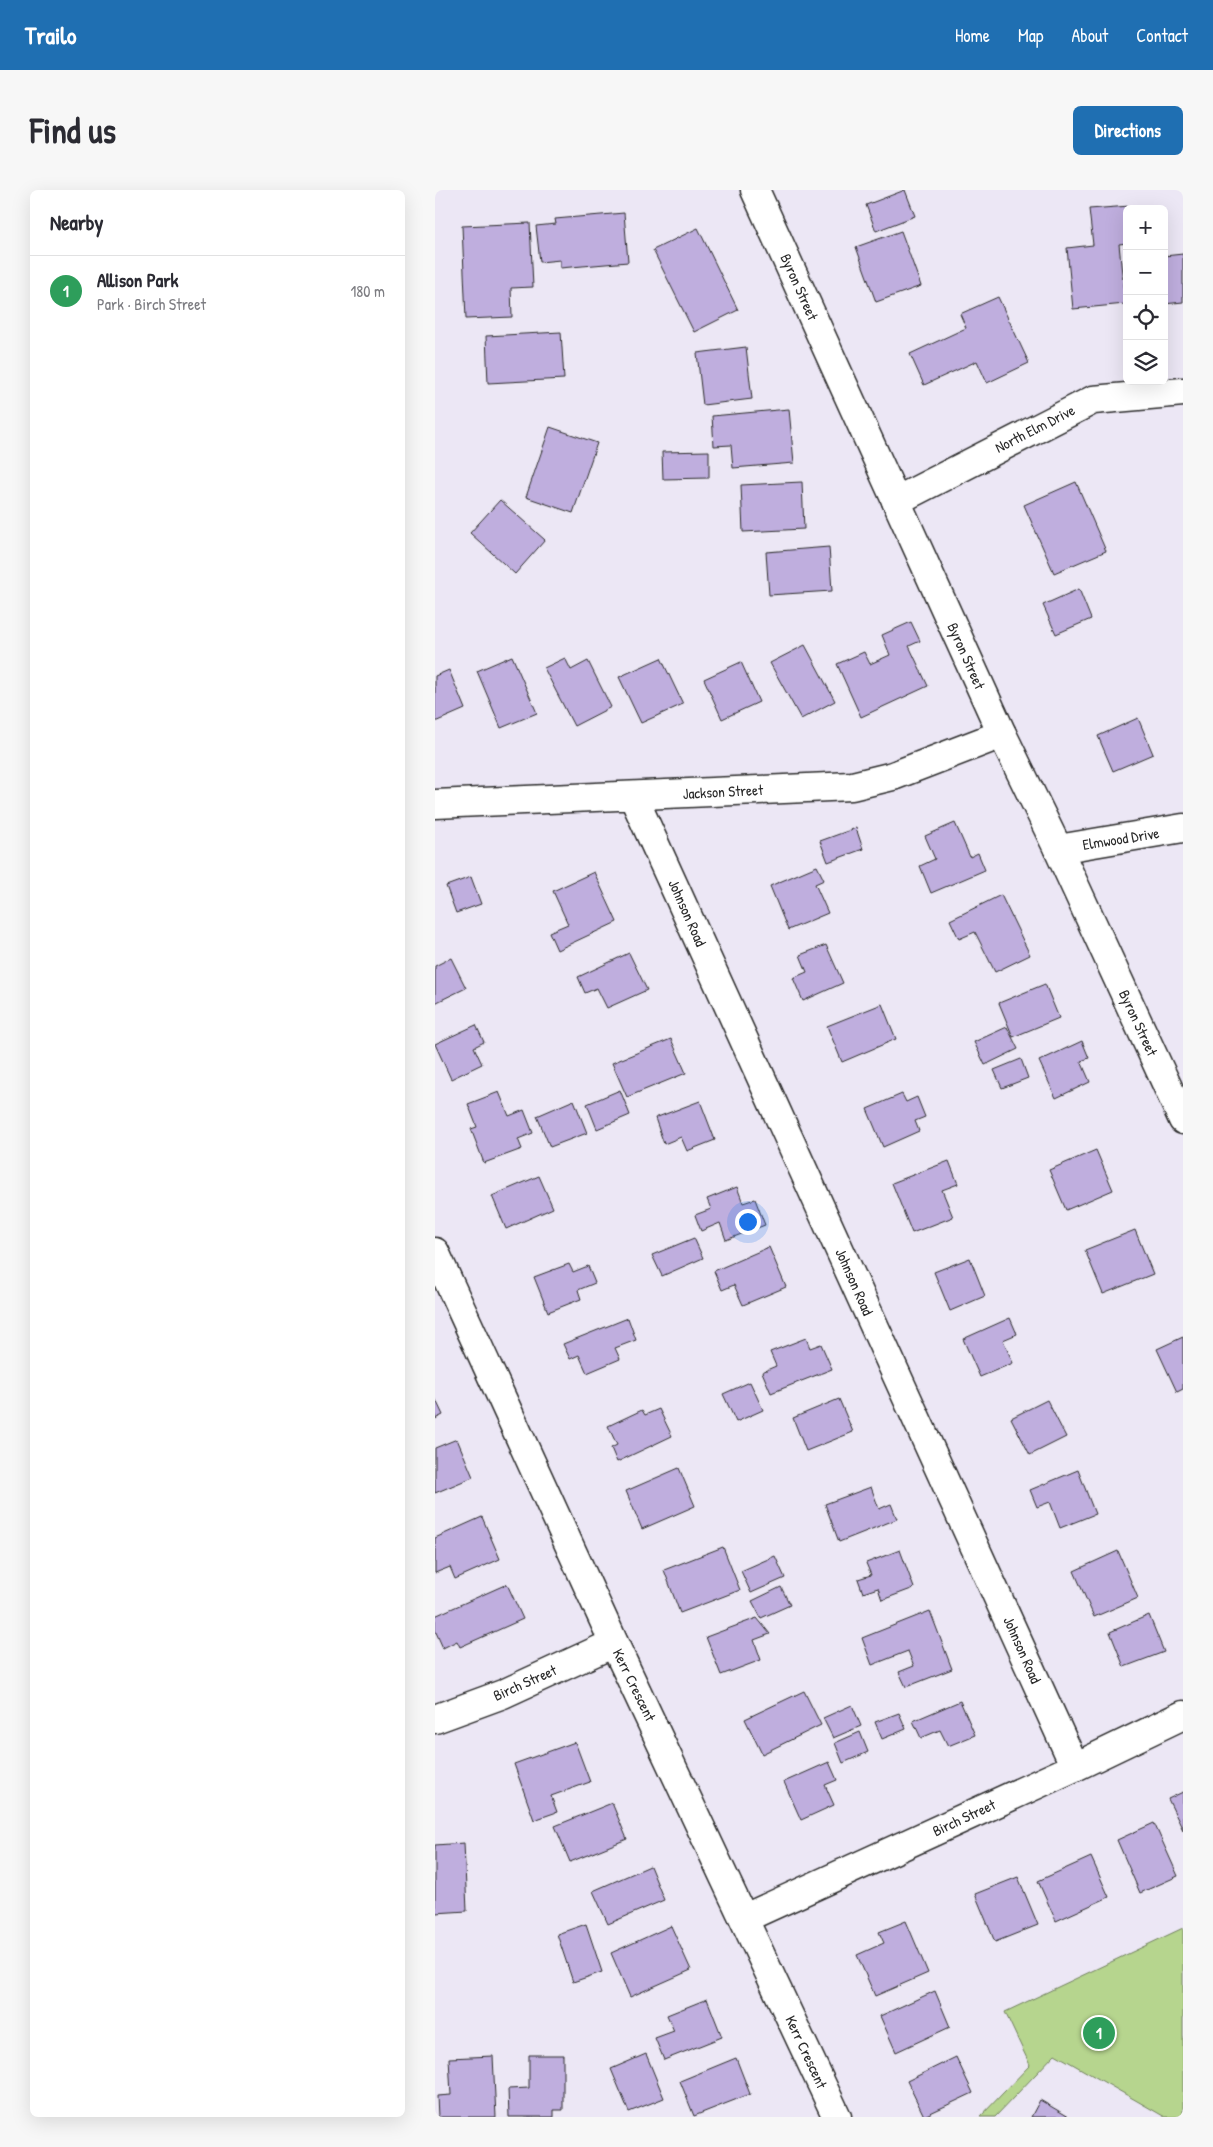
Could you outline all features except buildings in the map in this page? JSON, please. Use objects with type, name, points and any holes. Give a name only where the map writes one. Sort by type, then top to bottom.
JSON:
[{"type":"street","name":"Byron Street","points":[[755,190],[1002,734],[1058,849],[1183,1120]]},
{"type":"street","name":"North Elm Drive","points":[[896,501],[1093,400],[1183,392]]},
{"type":"street","name":"Jackson Street","points":[[435,804],[852,786],[893,776],[1002,734]]},
{"type":"street","name":"Johnson Road","points":[[633,796],[1075,1767]]},
{"type":"street","name":"Elmwood Drive","points":[[1058,849],[1183,828]]},
{"type":"street","name":"Kerr Crescent","points":[[435,1252],[614,1644],[745,1918],[837,2117]]},
{"type":"street","name":"Birch Street","points":[[435,1719],[503,1694],[614,1644]]},
{"type":"street","name":"Birch Street","points":[[745,1918],[1075,1767],[1183,1714]]},
{"type":"green space","points":[[1183,1928],[1183,2117],[1165,2117],[1055,2054],[995,2117],[980,2117],[1030,2065],[1005,2012]]},
{"type":"place","name":"Allison Park","points":[[1099,2033]]}]
